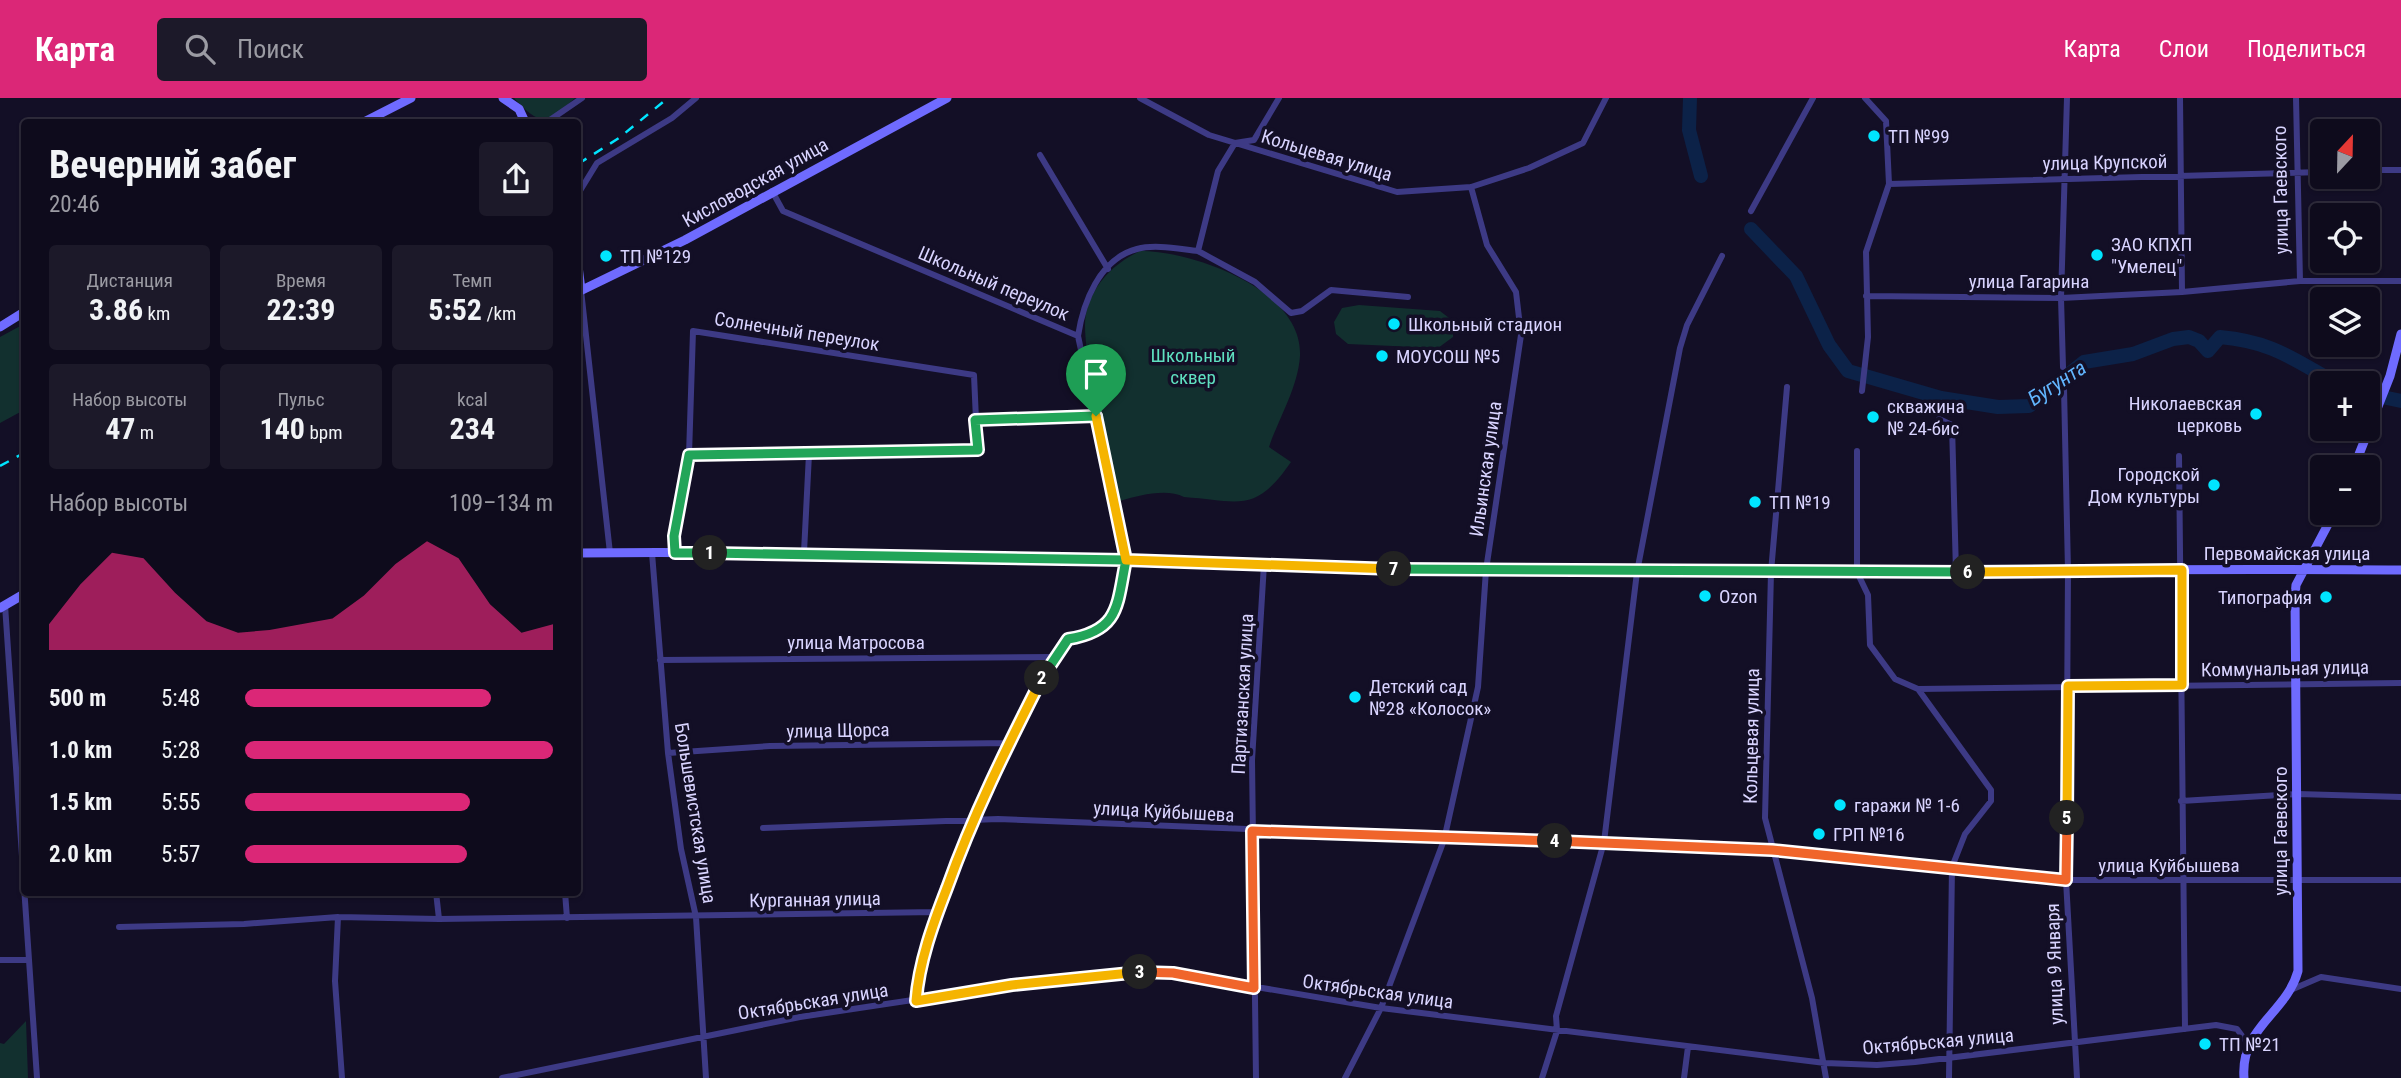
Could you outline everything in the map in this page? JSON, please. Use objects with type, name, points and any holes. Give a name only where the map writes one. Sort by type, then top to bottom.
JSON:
[{"type":"main road","points":[[503,98],[519,110],[524,119]]},
{"type":"main road","name":"Кисловодская улица","points":[[581,290],[685,240],[947,98]]},
{"type":"main road","points":[[370,119],[408,99]]},
{"type":"main road","points":[[0,326],[21,314]]},
{"type":"main road","points":[[2359,455],[2377,414],[2401,334]]},
{"type":"main road","name":"улица Гаевского","points":[[2293,989],[2298,971],[2295,596],[2304,569],[2328,525]]},
{"type":"main road","name":"Первомайская улица","points":[[581,553],[804,552],[1637,572],[2401,570]]},
{"type":"main road","points":[[3,606],[21,596]]},
{"type":"main road","points":[[2244,1078],[2248,1044],[2257,1028],[2293,989]]},
{"type":"street","points":[[552,119],[582,98]]},
{"type":"street","points":[[581,189],[597,163],[672,118],[696,98]]},
{"type":"street","name":"Кольцевая улица","points":[[1140,98],[1209,135],[1397,192],[1471,187],[1529,168],[1583,143],[1606,98]]},
{"type":"street","points":[[1198,251],[1219,171],[1235,143],[1254,140],[1279,98]]},
{"type":"street","points":[[1751,211],[1812,98]]},
{"type":"street","points":[[1862,391],[1868,337],[1866,251],[1889,184],[1886,121],[1865,98]]},
{"type":"street","points":[[2063,367],[2061,298],[2067,98]]},
{"type":"street","points":[[2180,98],[2182,292]]},
{"type":"street","name":"улица Гаевского","points":[[2296,98],[2300,281]]},
{"type":"street","points":[[1040,155],[1108,269]]},
{"type":"street","points":[[2380,170],[2401,170]]},
{"type":"street","name":"улица Крупской","points":[[1889,184],[2310,172]]},
{"type":"street","name":"Ильинская улица","points":[[1345,1078],[1381,1008],[1444,840],[1478,687],[1486,570],[1521,335],[1516,292],[1487,244],[1471,187]]},
{"type":"street","name":"Школьный переулок","points":[[772,191],[783,211],[1078,336],[1126,560],[1115,613],[1106,626],[1091,636],[1068,639],[1054,657],[971,822],[937,912],[917,981],[916,1001]]},
{"type":"street","points":[[1078,336],[1086,300],[1094,284],[1119,258],[1138,249],[1198,251],[1255,282],[1292,313],[1302,311],[1331,290],[1408,297]]},
{"type":"street","points":[[1542,1078],[1558,1031],[1559,1006],[1604,842],[1637,572],[1680,348],[1687,325],[1722,256]]},
{"type":"street","name":"улица Гагарина","points":[[1866,296],[2061,298],[2182,292],[2300,281],[2401,281]]},
{"type":"street","points":[[581,308],[610,553]]},
{"type":"street","name":"Солнечный переулок","points":[[675,553],[674,536],[689,455],[693,331],[974,375],[978,450],[689,455]]},
{"type":"street","name":"Кольцевая улица","points":[[1787,387],[1771,572],[1765,818],[1801,950],[1826,1078]]},
{"type":"street","name":"улица 9 Января","points":[[2064,387],[2068,571],[2066,880],[2073,1044],[2077,1078]]},
{"type":"street","points":[[975,420],[1096,416]]},
{"type":"street","points":[[1939,419],[1952,425],[1956,572]]},
{"type":"street","points":[[1857,451],[1857,572],[1868,595],[1870,645],[1895,679],[1918,689],[1991,790],[1991,801],[1965,834],[1952,867],[1949,1078]]},
{"type":"street","points":[[804,552],[809,454]]},
{"type":"street","points":[[2179,456],[2185,1029]]},
{"type":"street","name":"Большевистская улица","points":[[652,553],[668,752],[681,849],[696,917],[706,1078]]},
{"type":"street","name":"Партизанская улица","points":[[1256,1078],[1252,760],[1264,564]]},
{"type":"street","points":[[3,606],[21,811]]},
{"type":"street","name":"улица Матросова","points":[[660,660],[1054,657]]},
{"type":"street","name":"Коммунальная улица","points":[[1918,689],[2401,683]]},
{"type":"street","name":"улица Щорса","points":[[668,752],[770,746],[1009,743]]},
{"type":"street","points":[[2181,801],[2298,794],[2401,797]]},
{"type":"street","name":"улица Куйбышева","points":[[763,828],[998,820],[1444,840],[1604,842],[1772,850],[2066,880],[2401,880]]},
{"type":"street","points":[[26,896],[37,1078]]},
{"type":"street","points":[[436,896],[439,919]]},
{"type":"street","points":[[565,896],[567,918]]},
{"type":"street","name":"Курганная улица","points":[[119,927],[244,924],[338,916],[439,919],[937,912]]},
{"type":"street","points":[[338,916],[335,981],[342,1078]]},
{"type":"street","points":[[0,960],[29,960]]},
{"type":"street","name":"Октябрьская улица","points":[[502,1078],[800,1017],[1012,985],[1138,972],[1173,973],[1381,1008],[1825,1063],[1877,1065],[1950,1058],[2216,1024],[2237,1030],[2248,1044]]},
{"type":"street","points":[[2293,989],[2321,977],[2401,989]]},
{"type":"street","points":[[1684,1078],[1688,1048]]},
{"type":"green space","points":[[514,98],[575,98],[550,118],[544,119],[531,114]]},
{"type":"green space","name":"Школьный сквер","points":[[1140,251],[1188,258],[1241,279],[1265,294],[1284,312],[1296,333],[1299,368],[1269,447],[1291,462],[1267,490],[1256,497],[1233,501],[1161,493],[1120,501],[1091,378],[1085,330],[1086,314],[1099,284],[1121,262]]},
{"type":"green space","name":"Школьный стадион","points":[[1359,305],[1440,311],[1453,321],[1453,337],[1438,348],[1348,344],[1336,334],[1334,322],[1342,308]]},
{"type":"green space","points":[[21,326],[21,412],[0,423],[0,337]]},
{"type":"green space","points":[[26,1021],[28,1078],[0,1078],[0,1043],[4,1044]]},
{"type":"waterway","name":"Бугунта","points":[[1690,98],[1689,130],[1701,176]]},
{"type":"waterway","name":"Бугунта","points":[[1751,229],[1796,276],[1829,345],[1848,371],[1941,398],[1998,407],[2029,406],[2084,362],[2133,354],[2173,339],[2189,337],[2199,341],[2208,351],[2220,337],[2254,343],[2281,352],[2314,371]]},
{"type":"waterway","name":"Бугунта","points":[[2380,397],[2401,401]]},
{"type":"railway","points":[[581,162],[619,138],[668,98]]},
{"type":"railway","points":[[0,466],[21,455]]},
{"type":"place","name":"ТП №99","points":[[1874,136]]},
{"type":"place","name":"ЗАО КПХП \"Умелец\"","points":[[2097,255]]},
{"type":"place","name":"ТП №129","points":[[606,256]]},
{"type":"place","name":"Школьный стадион","points":[[1394,324]]},
{"type":"place","name":"МОУСОШ №5","points":[[1382,356]]},
{"type":"place","name":"Николаевская церковь","points":[[2256,414]]},
{"type":"place","name":"скважина № 24-бис","points":[[1873,417]]},
{"type":"place","name":"Городской Дом культуры","points":[[2214,485]]},
{"type":"place","name":"ТП №19","points":[[1755,502]]},
{"type":"place","name":"Ozon","points":[[1705,596]]},
{"type":"place","name":"Типография","points":[[2326,597]]},
{"type":"place","name":"Детский сад №28 «Колосок»","points":[[1355,697]]},
{"type":"place","name":"гаражи № 1-6","points":[[1840,805]]},
{"type":"place","name":"ГРП №16","points":[[1819,834]]},
{"type":"place","name":"ТП №21","points":[[2205,1044]]},
{"type":"route","points":[[1096,416],[975,420],[978,450],[689,455],[674,536],[675,553],[804,552],[1126,560],[1115,613],[1106,626],[1091,636],[1068,639],[1054,657],[971,822],[937,912],[917,981],[916,1001],[1012,985],[1138,972],[1173,973],[1254,988],[1252,831],[1772,850],[2066,880],[2068,686],[2182,685],[2182,570],[1637,572],[1319,567],[1126,560],[1096,416]]}]
